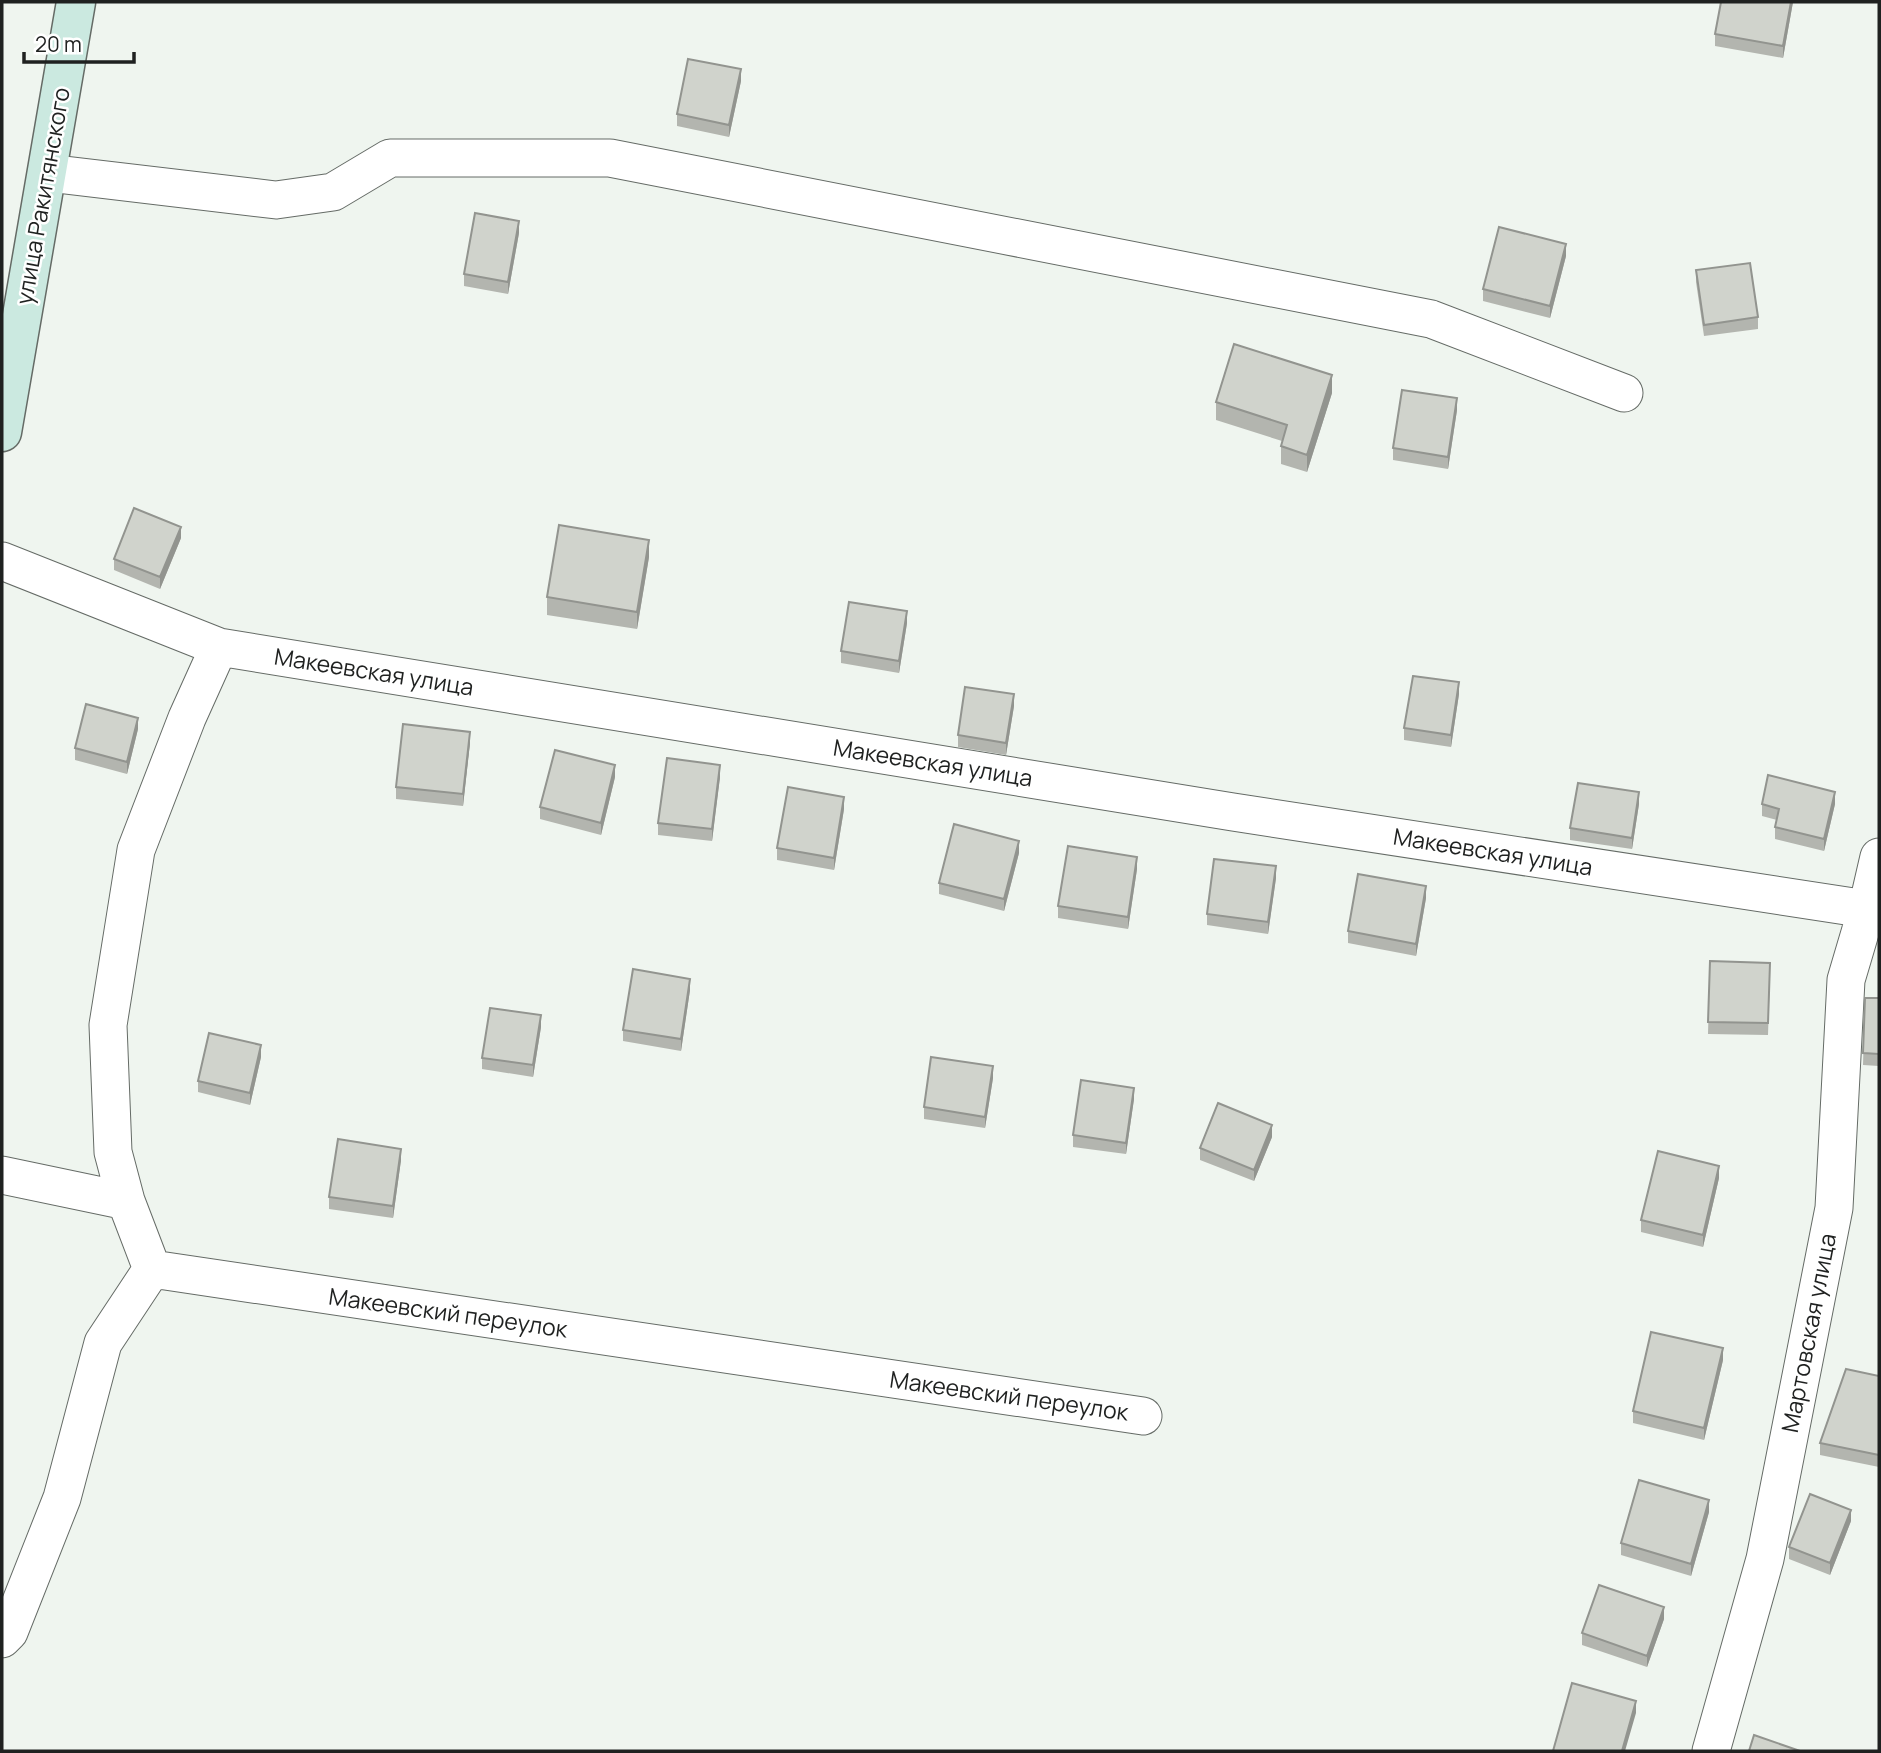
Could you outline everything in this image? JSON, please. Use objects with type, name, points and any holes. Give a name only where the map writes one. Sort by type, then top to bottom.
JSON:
[{"type":"main road","name":"улица Ракитянского","points":[[2,432],[75,2]]},
{"type":"street","points":[[48,173],[276,200],[333,192],[390,158],[610,158],[1431,319],[1623,393]]},
{"type":"street","name":"Макеевская улица","points":[[2,561],[219,647],[1219,810],[1873,910]]},
{"type":"street","points":[[2,1639],[9,1632],[62,1498],[103,1343],[152,1269],[126,1202],[113,1152],[108,1025],[136,850],[187,718],[219,647]]},
{"type":"street","name":"Мартовская улица","points":[[1711,1751],[1765,1559],[1834,1208],[1846,980],[1873,910],[1879,858]]},
{"type":"street","points":[[2,1175],[126,1202]]},
{"type":"street","name":"Макеевский переулок","points":[[152,1269],[1143,1416]]},
{"type":"building","points":[[1721,2],[1791,2],[1783,46],[1715,34]]},
{"type":"building","points":[[688,59],[741,69],[729,125],[677,114]]},
{"type":"building","points":[[475,213],[519,221],[508,282],[464,274]]},
{"type":"building","points":[[1499,227],[1566,244],[1550,306],[1483,289]]},
{"type":"building","points":[[1750,263],[1758,317],[1704,325],[1696,270]]},
{"type":"building","points":[[1234,344],[1332,375],[1307,455],[1281,446],[1287,425],[1216,402]]},
{"type":"building","points":[[1402,390],[1457,398],[1448,457],[1393,448]]},
{"type":"building","points":[[134,508],[181,527],[160,577],[114,559]]},
{"type":"building","points":[[559,525],[649,540],[637,612],[547,597]]},
{"type":"building","points":[[849,602],[907,611],[899,661],[841,651]]},
{"type":"building","points":[[1413,676],[1459,682],[1451,735],[1404,728]]},
{"type":"building","points":[[965,687],[1014,694],[1006,743],[958,735]]},
{"type":"building","points":[[86,704],[138,718],[127,762],[75,748]]},
{"type":"building","points":[[403,724],[470,732],[463,794],[396,787]]},
{"type":"building","points":[[555,750],[615,765],[601,823],[540,807]]},
{"type":"building","points":[[667,758],[720,765],[712,829],[658,823]]},
{"type":"building","points":[[1768,775],[1835,792],[1824,839],[1775,827],[1779,809],[1762,804]]},
{"type":"building","points":[[1578,783],[1639,792],[1632,838],[1570,828]]},
{"type":"building","points":[[788,787],[844,797],[834,858],[777,848]]},
{"type":"building","points":[[954,824],[1019,841],[1004,899],[939,883]]},
{"type":"building","points":[[1068,846],[1137,857],[1128,917],[1058,906]]},
{"type":"building","points":[[1214,859],[1276,866],[1268,922],[1207,914]]},
{"type":"building","points":[[1358,874],[1426,886],[1416,944],[1348,931]]},
{"type":"building","points":[[1710,961],[1770,963],[1768,1023],[1708,1022]]},
{"type":"building","points":[[633,969],[690,979],[681,1039],[623,1030]]},
{"type":"building","points":[[1865,998],[1879,998],[1879,1054],[1863,1053]]},
{"type":"building","points":[[490,1008],[541,1015],[533,1065],[482,1058]]},
{"type":"building","points":[[209,1033],[261,1045],[250,1093],[198,1081]]},
{"type":"building","points":[[931,1057],[993,1066],[985,1117],[924,1107]]},
{"type":"building","points":[[1081,1080],[1134,1088],[1126,1143],[1073,1135]]},
{"type":"building","points":[[1218,1103],[1272,1125],[1254,1170],[1200,1148]]},
{"type":"building","points":[[338,1139],[401,1149],[393,1206],[329,1197]]},
{"type":"building","points":[[1658,1151],[1719,1166],[1703,1235],[1641,1220]]},
{"type":"building","points":[[1651,1332],[1723,1348],[1704,1428],[1633,1411]]},
{"type":"building","points":[[1846,1369],[1879,1376],[1879,1455],[1820,1443]]},
{"type":"building","points":[[1639,1480],[1709,1500],[1691,1564],[1621,1543]]},
{"type":"building","points":[[1810,1494],[1851,1510],[1830,1563],[1789,1547]]},
{"type":"building","points":[[1599,1585],[1664,1607],[1647,1656],[1582,1633]]},
{"type":"building","points":[[1572,1683],[1636,1701],[1622,1751],[1553,1751]]},
{"type":"building","points":[[1754,1735],[1800,1751],[1749,1751]]}]
